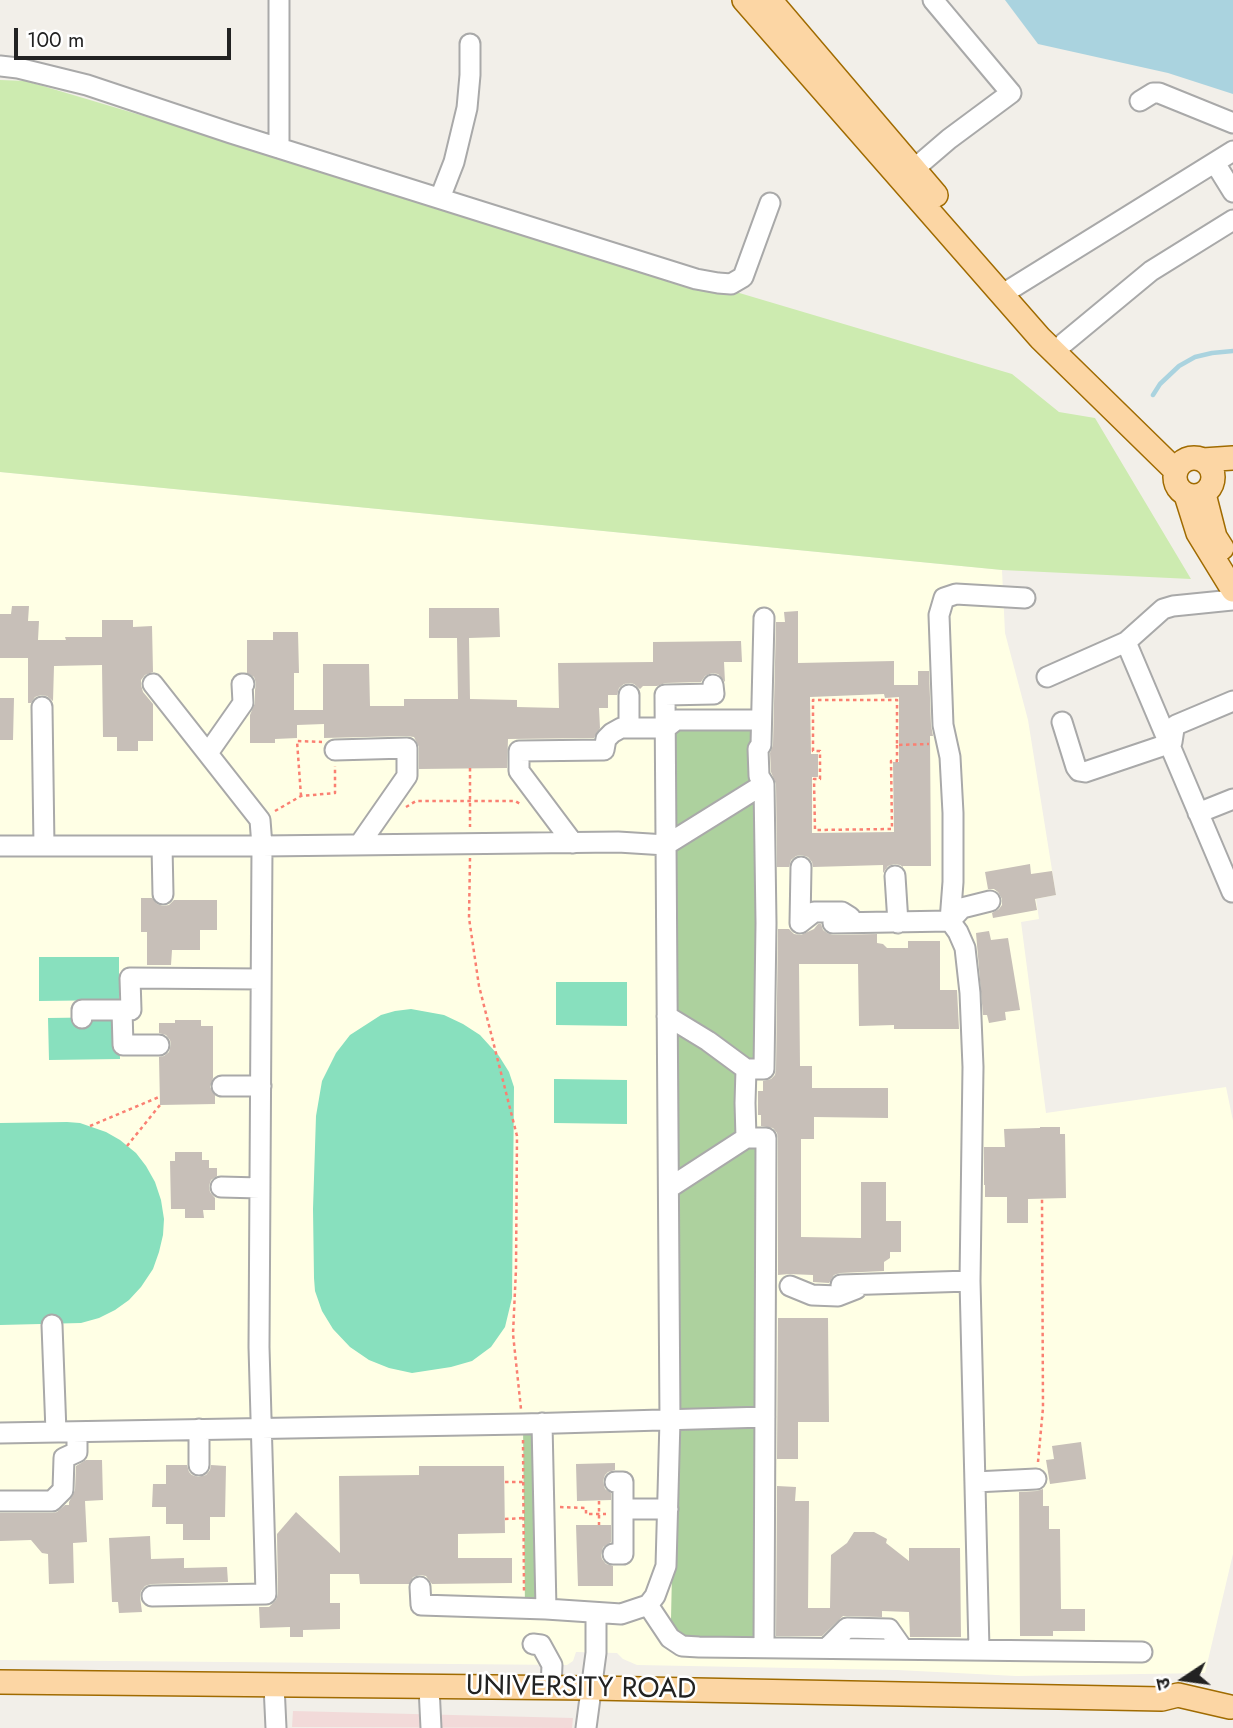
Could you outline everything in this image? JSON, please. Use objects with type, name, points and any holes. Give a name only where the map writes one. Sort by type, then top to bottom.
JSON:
[{"type":"main road","points":[[744,0],[955,239],[1200,475],[1215,537],[1233,565]]},
{"type":"main road","points":[[770,0],[914,169],[1040,338],[1200,475]]},
{"type":"main road","points":[[1200,475],[1233,458]]},
{"type":"main road","points":[[1200,475],[1198,533],[1233,590]]},
{"type":"main road","name":"UNIVERSITY ROAD","points":[[0,1682],[591,1688],[1162,1699],[1176,1705],[1229,1715]]},
{"type":"street","points":[[279,0],[279,148]]},
{"type":"street","points":[[914,169],[1011,93],[933,0]]},
{"type":"street","points":[[440,198],[454,162],[467,108],[470,44]]},
{"type":"street","points":[[0,66],[87,85],[696,279],[718,283],[731,284],[743,276],[769,203]]},
{"type":"street","points":[[1140,101],[1158,93],[1233,124]]},
{"type":"street","points":[[1007,291],[1233,151]]},
{"type":"street","points":[[1215,163],[1233,192]]},
{"type":"street","points":[[1064,343],[1151,271],[1233,220]]},
{"type":"street","points":[[979,1649],[971,1281],[976,1176],[971,980],[965,948],[950,921],[953,813],[950,757],[943,725],[939,615],[944,598],[956,594],[1025,598]]},
{"type":"street","points":[[1047,677],[1126,642],[1163,609],[1233,600]]},
{"type":"street","points":[[667,1016],[746,1069],[764,1069],[764,784],[759,776],[758,749],[761,745],[764,618]]},
{"type":"street","points":[[1126,642],[1232,892]]},
{"type":"street","points":[[152,1597],[198,1592],[266,1594],[268,1551],[259,1347],[260,820],[153,684]]},
{"type":"street","points":[[208,754],[243,703],[244,684]]},
{"type":"street","points":[[420,1587],[421,1605],[621,1614],[648,1605],[655,1596],[666,1566],[670,1420],[665,695],[714,694],[713,685]]},
{"type":"street","points":[[629,695],[629,728]]},
{"type":"street","points":[[1062,722],[1076,767],[1084,772],[1168,744],[1172,742],[1176,725],[1233,701]]},
{"type":"street","points":[[42,707],[44,846]]},
{"type":"street","points":[[573,843],[514,765],[519,751],[604,750],[606,739],[621,728],[666,728],[676,720],[760,720]]},
{"type":"street","points":[[335,750],[407,748],[411,765],[407,776],[359,845]]},
{"type":"street","points":[[0,846],[618,842],[666,845],[764,784]]},
{"type":"street","points":[[1198,813],[1233,799]]},
{"type":"street","points":[[162,846],[163,894]]},
{"type":"street","points":[[801,867],[816,923]]},
{"type":"street","points":[[895,876],[898,923]]},
{"type":"street","points":[[766,923],[898,923],[923,932],[950,921],[962,908],[990,901]]},
{"type":"street","points":[[816,923],[814,912],[842,912],[858,923]]},
{"type":"street","points":[[82,1017],[82,1010],[131,1010],[125,978],[261,979]]},
{"type":"street","points":[[122,1010],[121,1045],[159,1045]]},
{"type":"street","points":[[746,1069],[750,1103],[746,1138]]},
{"type":"street","points":[[222,1086],[261,1086]]},
{"type":"street","points":[[668,1188],[746,1138],[765,1138],[764,1647]]},
{"type":"street","points":[[221,1188],[260,1188]]},
{"type":"street","points":[[841,1284],[971,1281]]},
{"type":"street","points":[[790,1286],[812,1295],[838,1296],[869,1284]]},
{"type":"street","points":[[766,1286],[813,1285]]},
{"type":"street","points":[[52,1325],[56,1432]]},
{"type":"street","points":[[0,1433],[765,1417]]},
{"type":"street","points":[[532,1423],[544,1507],[545,1609]]},
{"type":"street","points":[[199,1429],[199,1465]]},
{"type":"street","points":[[9,1503],[52,1501],[64,1490],[64,1458],[77,1452],[77,1432]]},
{"type":"street","points":[[975,1482],[1040,1478]]},
{"type":"street","points":[[613,1554],[623,1554],[623,1482],[615,1482]]},
{"type":"street","points":[[623,1512],[668,1509]]},
{"type":"street","points":[[648,1605],[670,1638],[682,1646],[903,1649],[939,1643],[979,1649],[1041,1643],[1142,1652]]},
{"type":"street","points":[[586,1728],[596,1653],[596,1613]]},
{"type":"street","points":[[827,1648],[847,1628],[867,1626],[889,1629],[903,1649]]},
{"type":"street","points":[[533,1644],[541,1644],[552,1665],[551,1688]]},
{"type":"street","points":[[274,1685],[276,1728]]},
{"type":"street","points":[[429,1687],[431,1728]]},
{"type":"path","points":[[813,700],[897,700],[897,745],[897,761],[891,761],[892,830],[815,830],[814,779],[820,779],[820,751],[813,751],[813,700]]},
{"type":"path","points":[[260,820],[301,796],[335,793],[335,750],[320,741],[297,741],[301,796]]},
{"type":"path","points":[[897,745],[946,744]]},
{"type":"path","points":[[470,768],[469,918],[479,986],[517,1136],[513,1334],[532,1423],[523,1482],[525,1608]]},
{"type":"path","points":[[404,808],[416,801],[515,801],[526,808]]},
{"type":"path","points":[[90,1126],[159,1097]]},
{"type":"path","points":[[127,1146],[160,1105]]},
{"type":"path","points":[[1040,1478],[1043,1408],[1042,1199]]},
{"type":"path","points":[[505,1482],[523,1482]]},
{"type":"path","points":[[599,1501],[600,1525]]},
{"type":"path","points":[[544,1507],[586,1508],[586,1514],[623,1512]]},
{"type":"path","points":[[505,1519],[524,1518]]},
{"type":"shaded area","points":[[0,472],[1002,570],[1005,633],[1028,720],[1056,895],[1036,899],[1039,919],[1021,922],[1046,1113],[1226,1087],[1233,1121],[1233,1554],[1205,1673],[1016,1676],[897,1670],[637,1665],[617,1653],[576,1652],[573,1661],[567,1665],[0,1660]]},
{"type":"shaded area","points":[[293,1711],[573,1718],[572,1728],[292,1727]]},
{"type":"green space","points":[[0,80],[26,81],[1012,374],[1059,412],[1095,418],[1191,579],[1002,570],[0,472]]},
{"type":"green space","points":[[675,727],[749,727],[752,731],[751,782],[675,834],[671,736]]},
{"type":"green space","points":[[756,799],[758,1059],[747,1064],[674,1009],[675,848]]},
{"type":"green space","points":[[39,957],[119,957],[119,1000],[39,1001]]},
{"type":"green space","points":[[556,982],[627,982],[627,1026],[556,1025]]},
{"type":"green space","points":[[411,1009],[444,1015],[480,1035],[499,1056],[514,1087],[512,1298],[505,1327],[491,1347],[472,1361],[412,1373],[369,1360],[350,1347],[333,1329],[322,1311],[315,1291],[313,1209],[316,1116],[322,1081],[336,1053],[350,1035],[381,1015]]},
{"type":"green space","points":[[119,1017],[120,1059],[49,1060],[48,1018]]},
{"type":"green space","points":[[677,1032],[740,1071],[737,1137],[677,1177]]},
{"type":"green space","points":[[554,1079],[627,1080],[627,1124],[554,1123]]},
{"type":"green space","points":[[0,1123],[80,1123],[106,1132],[136,1153],[146,1166],[155,1182],[164,1219],[159,1252],[153,1269],[141,1287],[129,1300],[99,1318],[81,1323],[0,1325]]},
{"type":"green space","points":[[741,1145],[757,1145],[755,1407],[743,1412],[680,1413],[675,1195]]},
{"type":"green space","points":[[542,1423],[546,1609],[525,1608],[523,1424]]},
{"type":"green space","points":[[752,1424],[757,1428],[754,1635],[749,1639],[684,1639],[671,1626],[675,1434],[677,1428]]},
{"type":"water","points":[[1005,0],[1233,0],[1233,94],[1168,73],[1038,44]]},
{"type":"building","points":[[12,606],[29,606],[28,621],[39,621],[38,640],[102,637],[102,620],[133,620],[133,627],[152,626],[153,672],[145,675],[141,685],[153,704],[153,741],[138,741],[138,751],[117,751],[117,737],[103,737],[102,665],[54,666],[53,701],[41,695],[28,703],[28,658],[0,658],[0,614],[11,614]]},
{"type":"building","points":[[429,608],[499,608],[500,637],[469,638],[470,699],[517,700],[517,707],[559,708],[558,663],[653,662],[653,642],[741,641],[742,662],[724,662],[725,682],[718,674],[712,673],[705,676],[701,682],[665,683],[643,686],[640,689],[634,684],[624,684],[617,695],[608,695],[608,708],[599,708],[600,728],[594,738],[508,739],[507,768],[419,769],[419,747],[414,737],[324,738],[324,724],[297,725],[297,738],[275,739],[275,743],[250,743],[250,715],[255,703],[256,683],[254,677],[247,673],[247,640],[273,640],[273,632],[298,632],[299,673],[294,673],[294,710],[323,710],[323,664],[369,664],[370,706],[404,706],[404,699],[458,699],[457,638],[429,638]]},
{"type":"building","points":[[798,611],[798,663],[894,661],[894,685],[918,685],[918,671],[929,671],[933,736],[930,736],[931,866],[903,867],[894,864],[888,866],[883,873],[883,865],[813,867],[808,857],[801,855],[791,860],[789,867],[777,867],[776,784],[771,772],[770,753],[773,745],[776,622],[785,622],[784,612]],"holes":[[[884,694],[885,698],[899,697],[899,762],[893,762],[894,832],[812,833],[812,777],[818,777],[818,754],[811,754],[810,697]]]},
{"type":"building","points":[[0,698],[14,698],[13,740],[0,740]]},
{"type":"building","points":[[1030,864],[1031,874],[1052,871],[1056,895],[1035,899],[1037,910],[993,918],[992,913],[1002,905],[1002,899],[994,889],[988,889],[985,872]]},
{"type":"building","points":[[141,898],[152,898],[163,906],[174,900],[217,900],[217,930],[200,930],[200,950],[172,950],[171,965],[147,965],[147,932],[141,932]]},
{"type":"building","points":[[818,924],[833,935],[877,934],[877,943],[887,948],[908,948],[908,941],[940,941],[940,990],[957,990],[959,1029],[859,1026],[858,964],[799,964],[800,1066],[812,1066],[812,1088],[888,1088],[888,1118],[814,1117],[814,1139],[801,1139],[801,1237],[861,1238],[861,1182],[886,1182],[886,1221],[901,1221],[901,1252],[890,1252],[890,1258],[884,1262],[884,1271],[840,1273],[834,1275],[829,1283],[813,1282],[813,1275],[778,1275],[778,1138],[773,1128],[761,1126],[761,1115],[758,1115],[758,1091],[763,1091],[763,1081],[771,1079],[776,1069],[778,929],[789,929],[794,934],[801,935]]},
{"type":"building","points":[[989,931],[991,940],[1008,938],[1020,1010],[1005,1012],[1006,1020],[989,1023],[987,1015],[983,1015],[976,933]]},
{"type":"building","points":[[175,1020],[201,1020],[201,1026],[213,1026],[213,1078],[210,1087],[215,1095],[215,1104],[160,1105],[159,1057],[169,1052],[171,1044],[166,1035],[159,1033],[159,1023],[175,1023]]},
{"type":"building","points":[[1060,1127],[1060,1134],[1065,1134],[1066,1198],[1028,1199],[1028,1223],[1007,1223],[1007,1197],[985,1197],[984,1147],[1005,1147],[1004,1129]]},
{"type":"building","points":[[175,1152],[202,1152],[202,1160],[209,1160],[209,1168],[217,1168],[217,1176],[211,1180],[209,1186],[215,1198],[215,1210],[203,1210],[204,1218],[185,1218],[185,1209],[171,1209],[170,1161],[175,1161]]},
{"type":"building","points":[[778,1318],[828,1318],[829,1422],[798,1422],[798,1459],[777,1459]]},
{"type":"building","points":[[1081,1442],[1086,1479],[1050,1484],[1046,1460],[1054,1459],[1052,1446]]},
{"type":"building","points":[[86,1460],[102,1460],[103,1500],[85,1501],[87,1542],[73,1543],[74,1583],[49,1584],[48,1554],[42,1553],[31,1540],[0,1541],[0,1513],[53,1513],[69,1505],[75,1490],[76,1466]]},
{"type":"building","points":[[615,1463],[615,1470],[608,1472],[603,1481],[605,1489],[611,1493],[611,1500],[577,1501],[576,1464]]},
{"type":"building","points":[[166,1465],[187,1465],[189,1472],[198,1477],[206,1475],[211,1465],[226,1466],[225,1517],[210,1517],[210,1540],[183,1540],[183,1524],[166,1524],[166,1507],[152,1507],[153,1484],[166,1484]]},
{"type":"building","points":[[419,1466],[504,1466],[505,1533],[458,1534],[458,1558],[512,1558],[512,1583],[432,1584],[426,1576],[420,1575],[413,1577],[409,1584],[360,1584],[359,1574],[330,1574],[330,1603],[340,1603],[340,1629],[303,1630],[303,1637],[290,1637],[290,1627],[260,1628],[259,1607],[269,1607],[278,1594],[277,1534],[296,1512],[340,1553],[339,1476],[419,1475]]},
{"type":"building","points":[[777,1486],[796,1487],[795,1501],[809,1501],[808,1608],[830,1608],[831,1555],[847,1543],[854,1532],[874,1532],[887,1539],[886,1543],[909,1561],[909,1548],[960,1548],[961,1637],[910,1637],[909,1612],[882,1611],[882,1617],[843,1616],[822,1636],[776,1636]]},
{"type":"building","points":[[1043,1489],[1043,1506],[1049,1506],[1049,1529],[1060,1529],[1061,1609],[1085,1609],[1085,1631],[1053,1631],[1053,1636],[1020,1636],[1019,1492]]},
{"type":"building","points":[[576,1525],[611,1525],[611,1542],[603,1547],[601,1555],[606,1564],[613,1566],[613,1586],[578,1586]]},
{"type":"building","points":[[150,1536],[151,1559],[184,1558],[184,1568],[227,1567],[228,1582],[151,1584],[141,1591],[142,1612],[119,1613],[118,1602],[112,1602],[109,1538]]},
{"type":"waterway","points":[[1153,395],[1160,384],[1179,366],[1195,357],[1233,351]]}]
